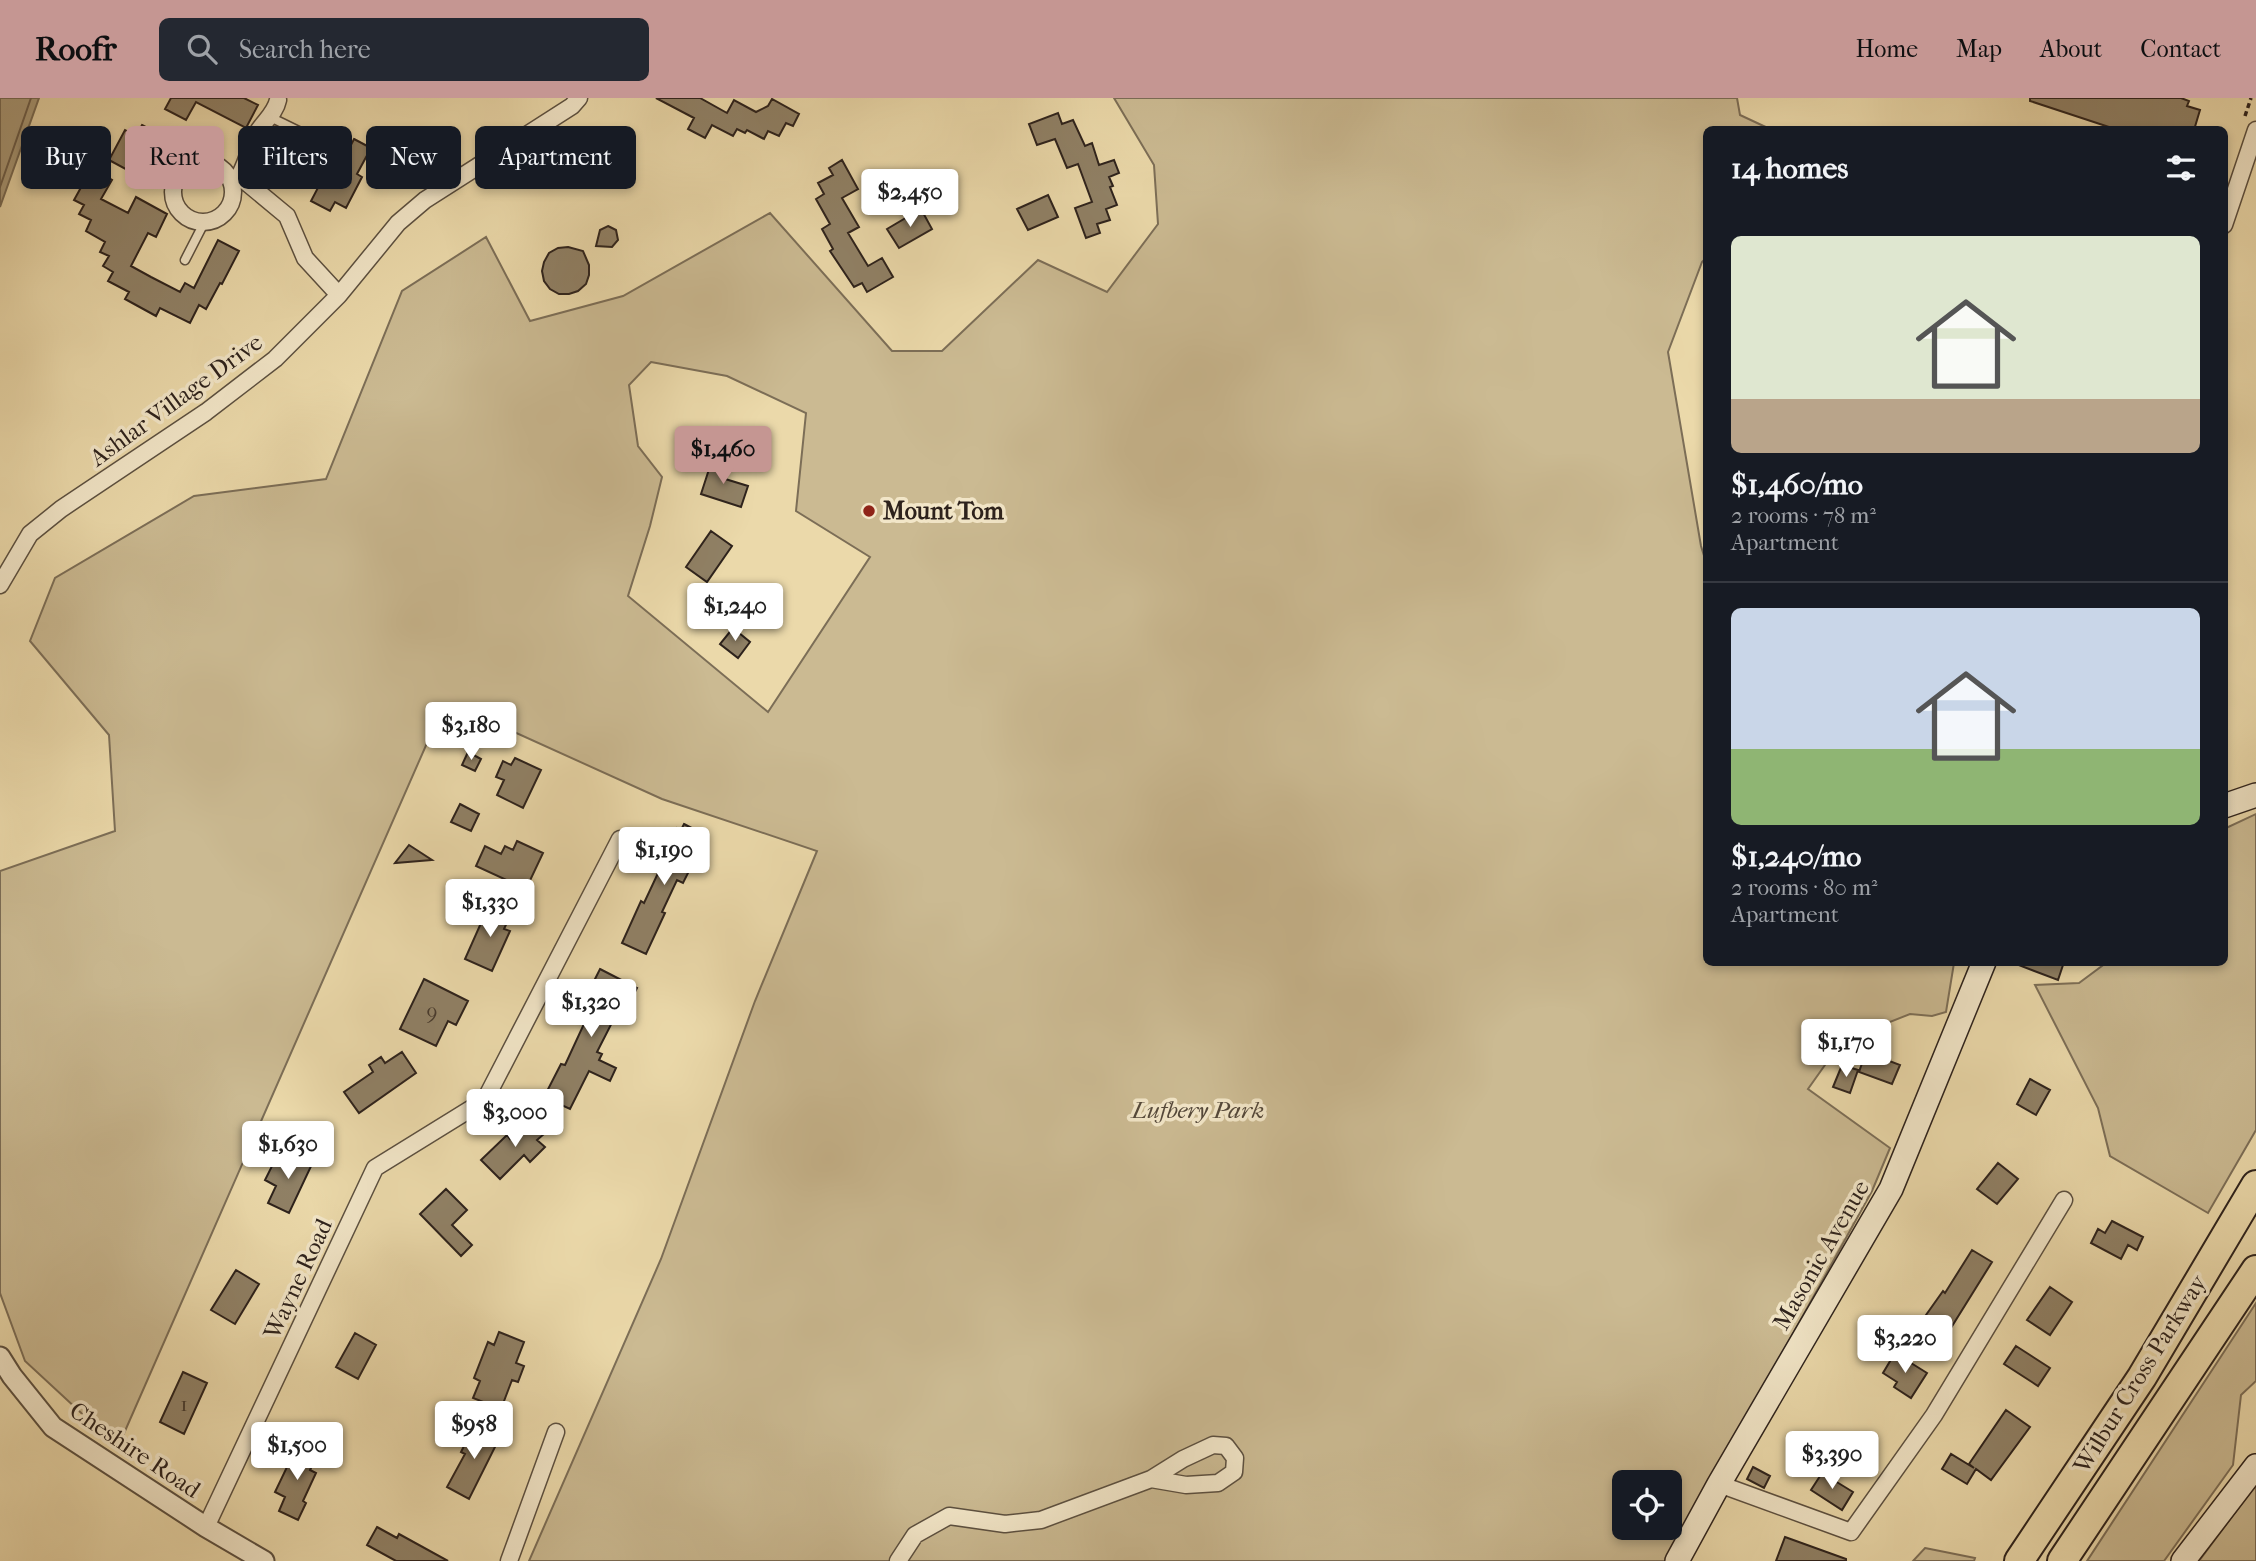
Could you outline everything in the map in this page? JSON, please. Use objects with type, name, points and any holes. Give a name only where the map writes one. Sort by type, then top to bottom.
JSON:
[{"type":"highway","name":"Wilbur Cross Parkway","points":[[2019,1561],[2142,1377],[2256,1185]]},
{"type":"highway","name":"Wilbur Cross Parkway","points":[[2062,1561],[2256,1270]]},
{"type":"main road","points":[[2228,805],[2256,796]]},
{"type":"main road","name":"Masonic Avenue","points":[[1677,1561],[1891,1189],[1982,966]]},
{"type":"main road","points":[[2183,1561],[2256,1466]]},
{"type":"street","name":"Ashlar Village Drive","points":[[0,585],[30,534],[61,509],[206,412],[275,359],[339,295],[398,223],[425,200],[572,106],[579,98]]},
{"type":"street","points":[[278,99],[276,108],[258,132],[244,161],[236,181],[232,202],[227,211],[219,217],[205,221],[190,219],[176,205],[174,195],[178,176],[192,164],[211,163],[236,181],[287,216],[305,258],[339,295]]},
{"type":"street","points":[[2228,213],[2256,130]]},
{"type":"street","name":"Wayne Road","points":[[206,1527],[375,1168],[485,1100],[620,839]]},
{"type":"street","points":[[1719,1484],[1851,1532],[1934,1415],[2064,1200]]},
{"type":"street","name":"Cheshire Road","points":[[0,1357],[53,1427],[206,1527],[264,1561]]},
{"type":"street","points":[[509,1561],[556,1432]]},
{"type":"street","points":[[898,1561],[915,1535],[949,1516],[1005,1524],[1041,1520],[1151,1479],[1213,1444],[1226,1446],[1235,1458],[1234,1472],[1218,1483],[1186,1485],[1151,1479]]},
{"type":"lane","points":[[270,117],[288,126]]},
{"type":"lane","points":[[185,260],[205,221]]},
{"type":"green space","name":"Lufbery Park","points":[[1114,98],[1737,98],[1740,115],[1764,126],[1703,126],[1703,261],[1668,352],[1703,552],[1703,966],[1954,966],[1946,1012],[1932,1016],[1910,1014],[1842,1041],[1808,1089],[1890,1148],[1872,1191],[1682,1534],[1682,1470],[1612,1470],[1612,1540],[1679,1540],[1667,1561],[529,1561],[661,1259],[755,1001],[817,851],[662,799],[512,731],[438,718],[118,1447],[25,1361],[0,1293],[0,871],[115,831],[109,735],[30,641],[55,578],[194,496],[326,479],[402,291],[486,237],[530,321],[623,296],[770,213],[892,351],[942,351],[1038,260],[1107,292],[1158,224],[1154,165]],"holes":[[[651,362],[727,376],[806,413],[796,511],[870,557],[768,712],[628,596],[662,477],[638,446],[629,385]]]},
{"type":"green space","points":[[2256,814],[2256,1130],[2208,1213],[2110,1156],[2098,1108],[2035,985],[2079,983],[2102,966],[2228,966],[2228,827]]},
{"type":"green space","points":[[2256,1303],[2256,1381],[2241,1395],[2233,1465],[2164,1561],[2087,1561]]},
{"type":"green space","points":[[2254,1487],[2256,1561],[2199,1561]]},
{"type":"green space","points":[[1925,1548],[1975,1558],[1974,1561],[1913,1561]]},
{"type":"water","points":[[0,98],[39,98],[29,126],[21,126],[21,148],[0,207]]},
{"type":"building","points":[[171,98],[244,98],[258,105],[247,126],[196,102],[186,120],[165,109]]},
{"type":"building","points":[[656,98],[700,98],[727,113],[734,100],[756,112],[768,106],[772,99],[799,114],[793,126],[786,123],[779,136],[768,131],[764,139],[747,130],[745,133],[737,129],[733,136],[712,125],[705,138],[688,129],[694,118]]},
{"type":"building","points":[[2030,98],[2181,98],[2189,101],[2187,106],[2200,110],[2195,126],[2106,126],[2030,101]]},
{"type":"building","points":[[1058,113],[1062,124],[1073,120],[1085,146],[1092,143],[1099,165],[1114,160],[1119,173],[1109,177],[1117,205],[1106,209],[1110,220],[1097,224],[1100,233],[1086,238],[1075,208],[1092,202],[1078,164],[1067,168],[1055,139],[1037,145],[1029,124]]},
{"type":"building","points":[[125,130],[125,169],[111,161]]},
{"type":"building","points":[[354,139],[366,145],[366,157],[357,174],[362,177],[346,208],[335,202],[330,211],[311,201],[317,189],[352,189]]},
{"type":"building","points":[[842,160],[858,189],[842,198],[859,227],[848,233],[868,266],[882,258],[893,277],[867,292],[862,283],[854,287],[830,251],[833,249],[822,229],[830,224],[816,199],[824,194],[818,183],[833,175],[829,168]]},
{"type":"building","points":[[80,189],[107,189],[101,199],[128,213],[136,197],[167,214],[156,237],[148,233],[131,266],[180,292],[185,283],[194,288],[218,240],[239,251],[206,309],[199,305],[190,323],[160,308],[156,316],[125,299],[129,292],[108,281],[113,272],[103,266],[109,256],[100,252],[105,242],[86,231],[91,220],[79,214],[84,205],[74,200]]},
{"type":"building","points":[[1048,195],[1058,217],[1028,230],[1017,209]]},
{"type":"building","points":[[921,209],[932,229],[899,248],[887,229]]},
{"type":"building","points":[[608,226],[616,230],[618,240],[612,247],[596,246],[600,230]]},
{"type":"building","points":[[568,247],[583,251],[589,265],[589,275],[586,284],[578,291],[559,294],[550,289],[544,281],[542,271],[549,253]]},
{"type":"building","points":[[712,460],[726,465],[722,478],[748,486],[741,507],[701,494]]},
{"type":"building","points":[[711,531],[732,546],[707,582],[686,567]]},
{"type":"building","points":[[733,628],[750,642],[738,658],[720,644]]},
{"type":"building","points":[[468,752],[481,759],[475,771],[462,765]]},
{"type":"building","points":[[515,758],[541,770],[523,808],[497,795],[504,780],[496,777],[503,761],[511,765]]},
{"type":"building","points":[[460,804],[479,814],[471,831],[451,822]]},
{"type":"building","points":[[684,824],[703,834],[700,839],[704,841],[683,883],[677,880],[646,954],[622,943],[641,901],[644,903],[659,871],[656,870],[677,828],[681,830]]},
{"type":"building","points":[[517,841],[543,853],[526,889],[476,866],[485,846],[501,854],[505,846],[513,850]]},
{"type":"building","points":[[409,845],[432,860],[395,863]]},
{"type":"building","points":[[489,905],[511,914],[504,929],[510,931],[492,971],[465,959]]},
{"type":"building","points":[[2021,966],[2063,966],[2058,980]]},
{"type":"building","points":[[600,969],[637,988],[628,1006],[622,1003],[597,1052],[602,1054],[599,1060],[616,1068],[610,1081],[589,1071],[570,1109],[544,1097],[561,1064],[565,1065],[584,1024],[577,1020],[594,988],[591,987]]},
{"type":"building","points":[[424,979],[468,1001],[456,1025],[448,1021],[436,1046],[400,1029]]},
{"type":"building","points":[[402,1052],[416,1073],[359,1113],[344,1092],[373,1072],[369,1065],[381,1057],[385,1063]]},
{"type":"building","points":[[1866,1052],[1900,1065],[1892,1084],[1859,1072]]},
{"type":"building","points":[[1842,1065],[1858,1070],[1850,1093],[1833,1087]]},
{"type":"building","points":[[2030,1079],[2050,1090],[2036,1115],[2017,1104]]},
{"type":"building","points":[[530,1119],[544,1134],[537,1140],[545,1147],[530,1162],[524,1155],[500,1179],[481,1160],[507,1135],[510,1139]]},
{"type":"building","points":[[292,1152],[313,1162],[289,1213],[268,1203],[276,1186],[265,1180],[274,1162],[285,1167]]},
{"type":"building","points":[[1998,1163],[2018,1179],[1997,1204],[1977,1189]]},
{"type":"building","points":[[446,1189],[467,1210],[452,1225],[472,1245],[461,1256],[420,1214]]},
{"type":"building","points":[[2112,1221],[2143,1237],[2137,1250],[2128,1245],[2121,1259],[2091,1243],[2098,1229],[2105,1233]]},
{"type":"building","points":[[1972,1250],[1992,1262],[1949,1331],[1926,1315],[1943,1291],[1945,1293]]},
{"type":"building","points":[[236,1270],[259,1284],[235,1324],[211,1310]]},
{"type":"building","points":[[2050,1287],[2072,1302],[2050,1335],[2027,1320]]},
{"type":"building","points":[[499,1332],[524,1342],[516,1363],[524,1366],[518,1382],[512,1380],[501,1409],[473,1398],[480,1381],[474,1378],[488,1342],[494,1345]]},
{"type":"building","points":[[355,1333],[376,1345],[358,1379],[336,1367]]},
{"type":"building","points":[[2016,1346],[2050,1368],[2038,1386],[2004,1364]]},
{"type":"building","points":[[1895,1353],[1927,1373],[1911,1398],[1894,1387],[1897,1382],[1883,1373]]},
{"type":"building","points":[[183,1372],[207,1383],[184,1434],[160,1422]]},
{"type":"building","points":[[2006,1410],[2030,1427],[1991,1480],[1976,1469],[1967,1484],[1942,1469],[1951,1454],[1974,1468],[1969,1464]]},
{"type":"building","points":[[482,1425],[501,1435],[469,1499],[447,1487],[465,1454],[461,1452],[471,1432],[476,1435]]},
{"type":"building","points":[[298,1444],[318,1453],[310,1470],[316,1473],[303,1501],[306,1503],[298,1520],[279,1511],[285,1497],[275,1492]]},
{"type":"building","points":[[1753,1467],[1770,1476],[1764,1488],[1747,1479]]},
{"type":"building","points":[[1822,1473],[1853,1492],[1842,1510],[1811,1490]]},
{"type":"building","points":[[377,1527],[397,1538],[399,1534],[448,1561],[396,1561],[367,1545]]},
{"type":"building","points":[[1785,1537],[1846,1559],[1846,1561],[1776,1561]]},
{"type":"place","name":"Mount Tom","points":[[869,511]]}]
